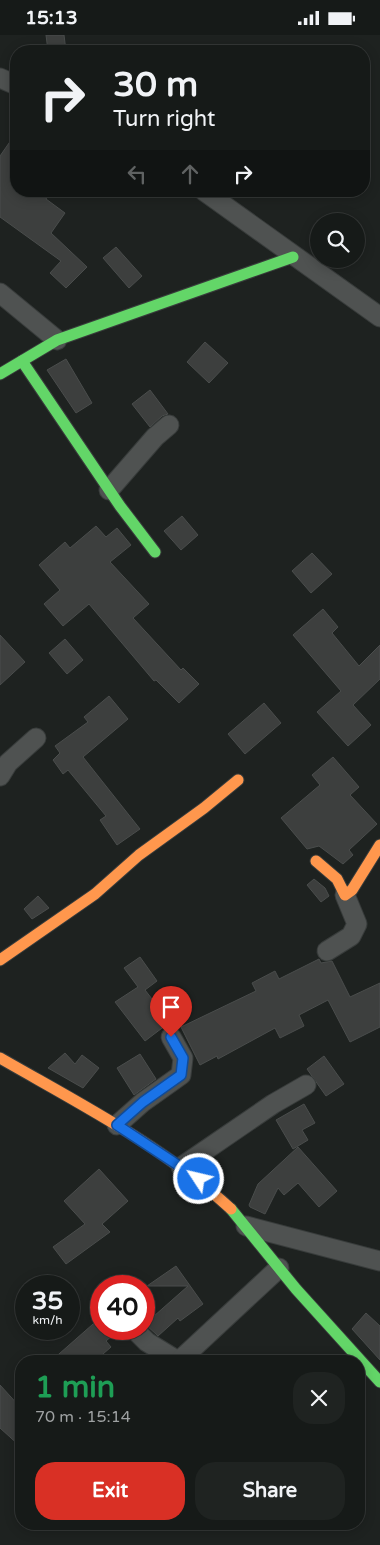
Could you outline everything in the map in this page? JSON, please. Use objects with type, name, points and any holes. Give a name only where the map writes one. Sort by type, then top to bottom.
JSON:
[{"type":"street","points":[[212,197],[293,257],[380,317]]},
{"type":"street","points":[[0,374],[58,340],[293,257]]},
{"type":"street","points":[[0,293],[58,340]]},
{"type":"street","points":[[22,361],[62,416],[109,491],[154,553]]},
{"type":"street","points":[[109,491],[155,437],[169,425]]},
{"type":"street","points":[[0,776],[8,763],[36,738]]},
{"type":"street","points":[[0,960],[95,894],[139,855],[204,808],[238,780]]},
{"type":"street","points":[[345,895],[352,890],[380,845]]},
{"type":"street","points":[[316,861],[337,879],[357,924],[351,936],[327,951]]},
{"type":"street","points":[[117,1125],[143,1102],[181,1075],[183,1058],[171,1037]]},
{"type":"street","points":[[0,1058],[117,1125],[181,1167],[211,1190],[246,1226],[279,1268],[356,1355]]},
{"type":"street","points":[[181,1167],[273,1104],[306,1085]]},
{"type":"street","points":[[246,1226],[380,1261]]},
{"type":"street","points":[[185,1355],[279,1268]]},
{"type":"street","points":[[144,1340],[168,1355]]},
{"type":"street","points":[[365,1365],[380,1382]]},
{"type":"building","points":[[46,35],[64,35],[65,45],[47,45]]},
{"type":"building","points":[[10,142],[10,197],[47,197],[46,199],[65,213],[51,233],[87,267],[66,288],[50,273],[61,261],[0,217],[0,156]]},
{"type":"building","points":[[116,247],[142,276],[129,288],[103,258]]},
{"type":"building","points":[[205,342],[228,363],[209,383],[187,362]]},
{"type":"building","points":[[66,359],[92,403],[76,413],[47,370]]},
{"type":"building","points":[[150,390],[168,414],[162,416],[150,427],[132,404]]},
{"type":"building","points":[[182,516],[198,535],[181,550],[164,531]]},
{"type":"building","points":[[96,526],[106,537],[117,528],[131,545],[110,562],[149,604],[133,618],[181,670],[183,668],[199,684],[179,703],[156,680],[154,681],[89,604],[63,626],[44,604],[60,590],[39,565],[65,542],[70,548]]},
{"type":"building","points":[[312,553],[332,574],[311,593],[292,571]]},
{"type":"building","points":[[323,609],[338,627],[332,633],[359,666],[380,645],[380,679],[353,705],[371,725],[348,746],[317,712],[341,691],[293,635]]},
{"type":"building","points":[[0,635],[25,662],[0,685]]},
{"type":"building","points":[[65,639],[83,660],[67,674],[49,653]]},
{"type":"building","points":[[109,696],[128,719],[83,757],[140,829],[117,845],[100,820],[106,816],[68,770],[63,774],[53,760],[60,753],[55,746],[88,722],[84,717]]},
{"type":"building","points":[[264,703],[281,723],[245,754],[228,734]]},
{"type":"building","points":[[333,757],[359,787],[350,795],[377,824],[349,850],[353,855],[343,864],[319,846],[307,849],[281,818],[320,785],[312,775]]},
{"type":"building","points":[[314,879],[325,888],[329,896],[321,902],[307,885]]},
{"type":"building","points":[[38,896],[49,908],[32,919],[24,909]]},
{"type":"building","points":[[140,957],[157,981],[145,990],[170,1022],[145,1041],[115,1002],[138,987],[124,968]]},
{"type":"building","points":[[319,959],[321,963],[332,961],[350,997],[380,983],[380,1027],[350,1042],[328,1000],[299,1015],[304,1026],[280,1038],[275,1028],[218,1059],[217,1056],[200,1065],[181,1027],[256,991],[252,983],[275,971],[279,979]]},
{"type":"building","points":[[65,1053],[75,1064],[82,1055],[99,1068],[83,1088],[48,1068]]},
{"type":"building","points":[[140,1054],[156,1079],[134,1095],[117,1068]]},
{"type":"building","points":[[324,1056],[344,1084],[326,1096],[307,1069]]},
{"type":"building","points":[[304,1104],[315,1123],[302,1130],[308,1140],[293,1149],[276,1120]]},
{"type":"building","points":[[298,1147],[337,1191],[319,1207],[298,1183],[284,1195],[278,1188],[265,1214],[250,1207],[249,1205],[258,1184]]},
{"type":"building","points":[[99,1169],[128,1201],[102,1224],[110,1232],[66,1264],[53,1247],[85,1224],[64,1201]]},
{"type":"building","points":[[176,1266],[203,1304],[180,1321],[178,1318],[158,1336],[155,1333],[155,1315],[188,1286],[155,1286],[155,1280]]},
{"type":"building","points":[[366,1313],[380,1326],[380,1360],[352,1329]]},
{"type":"building","points":[[90,1327],[90,1340],[107,1340],[106,1341],[111,1347],[102,1355],[58,1355],[75,1340],[80,1340],[80,1335]]},
{"type":"building","points":[[0,1385],[15,1401],[15,1442],[0,1428]]},
{"type":"traffic: fast","points":[[0,374],[57,340],[293,257]]},
{"type":"traffic: fast","points":[[22,361],[120,506],[155,552]]},
{"type":"traffic: fast","points":[[231,1209],[296,1289],[356,1355]]},
{"type":"traffic: fast","points":[[365,1365],[380,1382]]},
{"type":"traffic: slow","points":[[0,960],[95,894],[139,855],[204,808],[238,780]]},
{"type":"traffic: slow","points":[[316,861],[337,879],[345,895],[352,890],[380,845]]},
{"type":"traffic: slow","points":[[0,1058],[120,1127],[177,1165],[231,1209]]},
{"type":"route","points":[[171,1037],[183,1058],[181,1075],[143,1102],[117,1125],[142,1139],[199,1179]]}]
